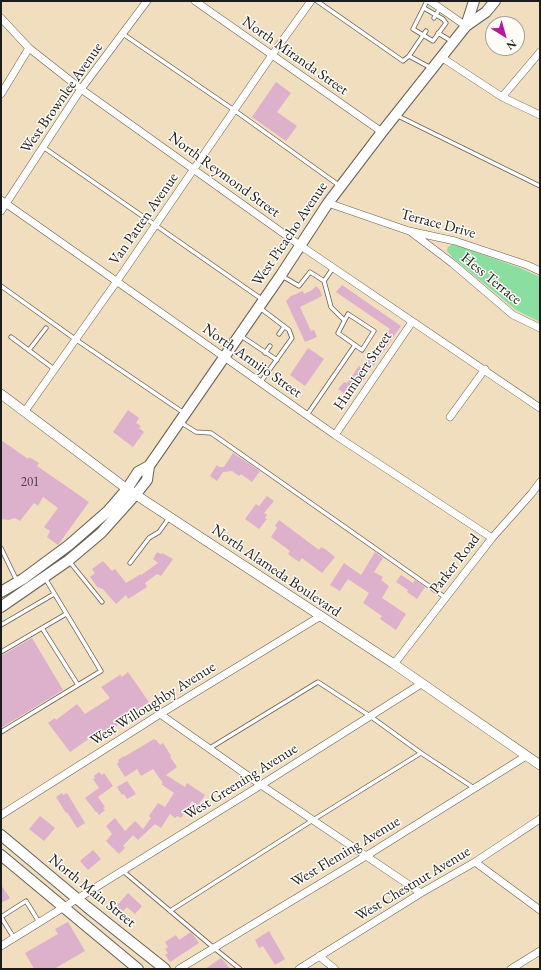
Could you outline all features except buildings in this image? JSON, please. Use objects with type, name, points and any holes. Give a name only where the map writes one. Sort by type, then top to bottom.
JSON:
[{"type":"main road","name":"West Picacho Avenue","points":[[466,26],[474,1]]},
{"type":"main road","name":"West Picacho Avenue","points":[[1,607],[69,560],[101,533],[136,494],[147,480],[150,466],[182,417],[225,358],[340,186],[452,42],[466,26],[486,12],[495,1]]},
{"type":"main road","name":"West Picacho Avenue","points":[[1,592],[18,582],[86,531],[108,511],[127,489],[138,472],[150,466]]},
{"type":"main road","name":"North Main Street","points":[[1,835],[76,900],[165,969]]},
{"type":"main road","name":"North Main Street","points":[[1,855],[138,969]]},
{"type":"street","name":"West Brownlee Avenue","points":[[1,211],[4,202],[81,90],[147,1]]},
{"type":"street","name":"North Miranda Street","points":[[195,1],[382,132]]},
{"type":"street","name":"Van Patten Avenue","points":[[25,411],[311,1]]},
{"type":"street","points":[[430,1],[466,26]]},
{"type":"street","name":"North Reymond Street","points":[[1,18],[29,48],[81,90],[301,246],[412,322],[485,369],[540,408]]},
{"type":"street","points":[[1,94],[29,48]]},
{"type":"street","points":[[502,97],[540,52]]},
{"type":"street","points":[[441,57],[502,97],[540,116]]},
{"type":"street","name":"North Armijo Street","points":[[4,202],[335,435],[492,538]]},
{"type":"street","name":"Terrace Drive","points":[[328,203],[409,230],[455,241],[527,265],[540,271]]},
{"type":"street","name":"Hess Terrace","points":[[409,230],[452,263],[514,315],[540,328]]},
{"type":"street","name":"Humbert Street","points":[[335,435],[412,322]]},
{"type":"street","points":[[450,416],[485,369]]},
{"type":"street","name":"North Alameda Boulevard","points":[[1,394],[127,489],[319,617],[394,664],[540,765]]},
{"type":"street","name":"Parker Road","points":[[394,664],[492,538],[540,482]]},
{"type":"street","name":"West Willoughby Avenue","points":[[1,815],[160,714],[319,617]]},
{"type":"street","name":"West Greening Avenue","points":[[1,946],[421,684]]},
{"type":"street","points":[[160,714],[261,785],[421,893]]},
{"type":"street","name":"West Fleming Avenue","points":[[179,969],[366,856],[526,756]]},
{"type":"street","name":"West Chestnut Avenue","points":[[299,969],[474,862],[540,819]]},
{"type":"street","points":[[474,862],[540,910]]},
{"type":"street","points":[[511,969],[540,951]]},
{"type":"street","points":[[319,956],[334,969]]},
{"type":"lane","points":[[317,1],[403,61],[409,56],[425,34]]},
{"type":"lane","points":[[424,8],[446,22],[433,41],[425,34],[413,29],[427,1]]},
{"type":"lane","points":[[435,16],[440,8]]},
{"type":"lane","points":[[438,33],[452,42]]},
{"type":"lane","points":[[123,34],[234,110],[340,186]]},
{"type":"lane","points":[[409,56],[431,69]]},
{"type":"lane","points":[[395,115],[540,186]]},
{"type":"lane","points":[[43,147],[155,225],[261,304],[289,330],[292,338],[260,383]]},
{"type":"lane","points":[[324,281],[333,268]]},
{"type":"lane","points":[[281,275],[299,286],[310,272],[324,281],[331,307],[344,320]]},
{"type":"lane","points":[[1,286],[182,417],[196,432],[211,433],[446,598]]},
{"type":"lane","points":[[348,314],[374,331],[362,350],[355,345],[338,333],[348,314]]},
{"type":"lane","points":[[278,334],[284,326]]},
{"type":"lane","points":[[29,350],[46,328]]},
{"type":"lane","points":[[240,335],[277,360]]},
{"type":"lane","points":[[11,337],[54,369]]},
{"type":"lane","points":[[306,415],[355,345]]},
{"type":"lane","points":[[265,353],[270,346]]},
{"type":"lane","points":[[130,563],[149,538],[159,532],[170,517]]},
{"type":"lane","points":[[1,548],[3,555],[18,582]]},
{"type":"lane","points":[[69,560],[102,602]]},
{"type":"lane","points":[[1,732],[101,671],[44,577]]},
{"type":"lane","points":[[1,625],[54,594]]},
{"type":"lane","points":[[1,652],[66,614]]},
{"type":"lane","points":[[42,628],[78,685]]},
{"type":"lane","points":[[209,749],[318,682],[474,788]]},
{"type":"lane","points":[[170,911],[421,753]]},
{"type":"lane","points":[[123,871],[240,969]]},
{"type":"lane","points":[[14,938],[1,917],[26,901],[39,922]]},
{"type":"green space","points":[[453,244],[520,268],[540,277],[540,322],[516,310],[453,258],[447,251],[448,247]]}]
